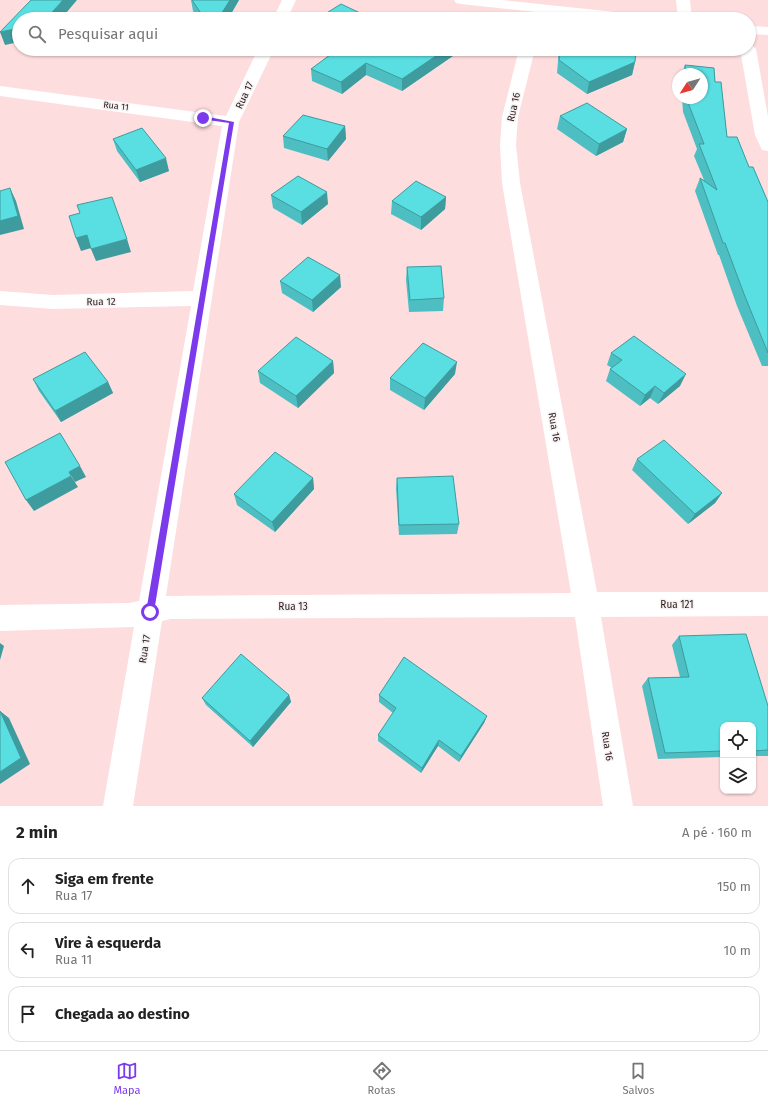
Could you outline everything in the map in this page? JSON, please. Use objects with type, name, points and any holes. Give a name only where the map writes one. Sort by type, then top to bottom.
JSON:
[{"type":"street","points":[[283,12],[289,0]]},
{"type":"street","points":[[461,0],[525,12]]},
{"type":"street","points":[[683,0],[684,12]]},
{"type":"street","points":[[756,31],[768,32]]},
{"type":"street","name":"Rua 17","points":[[118,806],[231,122],[263,56]]},
{"type":"street","name":"Rua 16","points":[[525,56],[510,117],[508,145],[512,183],[586,604],[618,806]]},
{"type":"street","points":[[749,56],[763,135],[768,146]]},
{"type":"street","name":"Rua 11","points":[[0,91],[231,122]]},
{"type":"street","name":"Rua 12","points":[[0,298],[53,302],[201,298]]},
{"type":"street","name":"Rua 121","points":[[586,604],[768,604]]},
{"type":"street","name":"Rua 13","points":[[0,618],[129,616],[171,607],[586,604]]},
{"type":"building","points":[[31,0],[63,0],[52,12],[19,12]]},
{"type":"building","points":[[192,0],[230,0],[222,12],[200,12]]},
{"type":"building","points":[[341,4],[358,12],[328,12]]},
{"type":"building","points":[[12,20],[12,29],[0,32]]},
{"type":"building","points":[[329,56],[436,56],[402,79],[366,63],[341,82],[311,69]]},
{"type":"building","points":[[559,56],[635,56],[635,62],[589,82],[559,60]]},
{"type":"building","points":[[685,65],[714,68],[715,82],[721,82],[727,137],[737,137],[749,167],[753,167],[768,202],[768,353],[725,243],[723,243],[700,178],[717,190],[699,144],[704,144],[689,104],[708,104],[708,68],[685,68]]},
{"type":"building","points":[[587,103],[627,129],[599,144],[560,116]]},
{"type":"building","points":[[303,115],[345,126],[327,149],[283,136]]},
{"type":"building","points":[[142,128],[166,158],[136,170],[113,139]]},
{"type":"building","points":[[298,176],[327,192],[301,212],[271,195]]},
{"type":"building","points":[[416,181],[446,197],[421,217],[392,201]]},
{"type":"building","points":[[10,188],[18,216],[0,221],[0,191]]},
{"type":"building","points":[[112,197],[127,239],[91,249],[87,235],[76,238],[69,216],[80,213],[77,205]]},
{"type":"building","points":[[308,257],[340,275],[312,300],[280,281]]},
{"type":"building","points":[[441,266],[444,298],[410,300],[407,267]]},
{"type":"building","points":[[634,336],[686,374],[664,393],[655,386],[645,395],[610,369],[622,360],[611,353]]},
{"type":"building","points":[[296,337],[333,361],[296,396],[258,371]]},
{"type":"building","points":[[423,343],[457,362],[425,398],[390,378]]},
{"type":"building","points":[[85,352],[108,382],[55,411],[33,379]]},
{"type":"building","points":[[60,433],[80,466],[69,472],[71,476],[26,500],[5,462]]},
{"type":"building","points":[[664,440],[722,493],[695,514],[637,459]]},
{"type":"building","points":[[275,452],[313,478],[272,522],[234,494]]},
{"type":"building","points":[[453,476],[459,524],[399,525],[397,478]]},
{"type":"building","points":[[746,634],[768,706],[768,750],[756,751],[756,722],[720,722],[720,751],[665,753],[648,678],[689,677],[679,636]]},
{"type":"building","points":[[241,654],[289,695],[250,741],[202,698]]},
{"type":"building","points":[[404,657],[487,716],[461,756],[439,740],[422,768],[378,735],[396,708],[379,695]]},
{"type":"building","points":[[0,711],[21,758],[0,772]]},
{"type":"route","points":[[150,612],[231,122],[203,118]]}]
